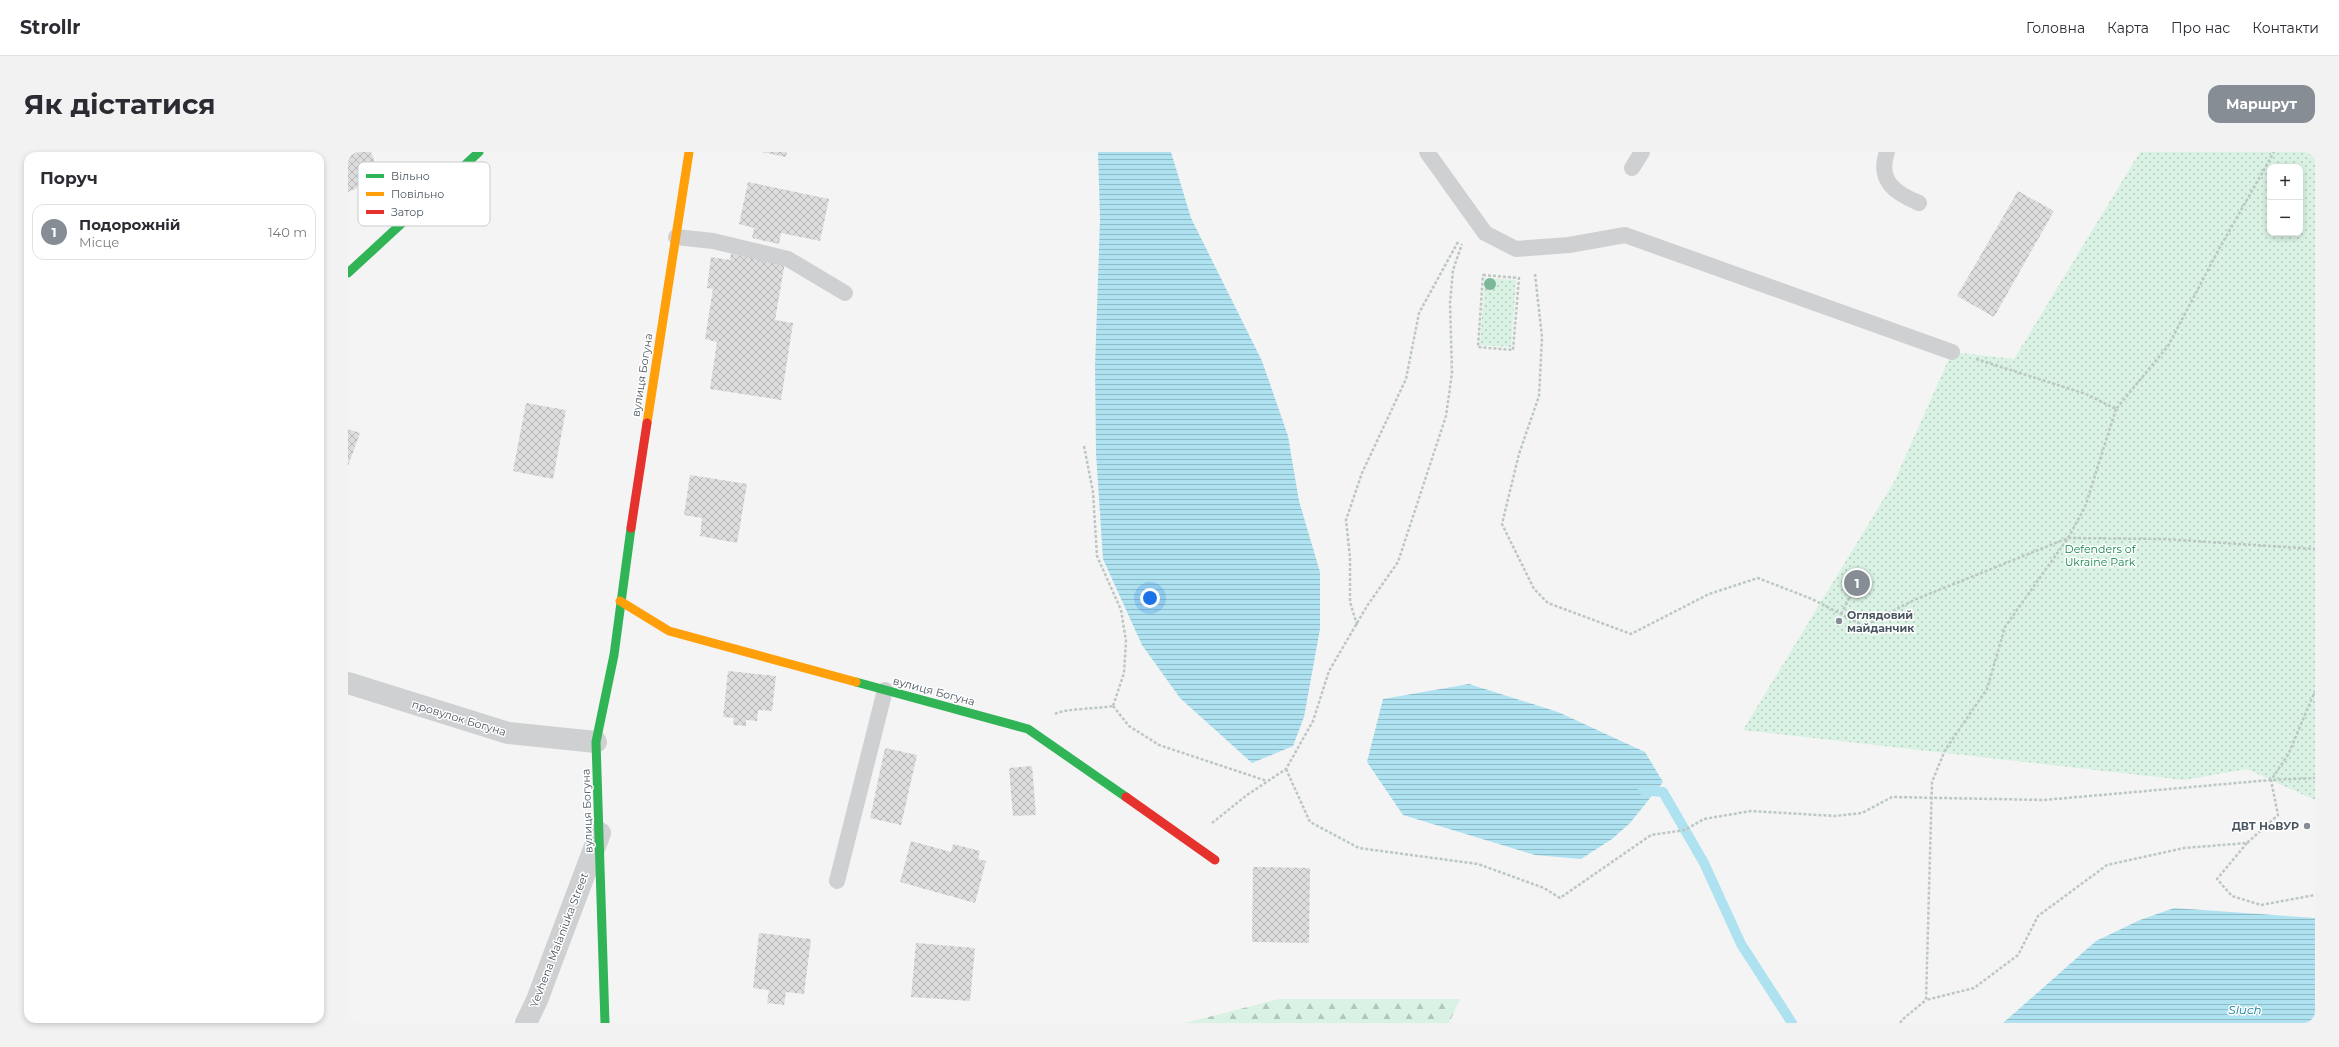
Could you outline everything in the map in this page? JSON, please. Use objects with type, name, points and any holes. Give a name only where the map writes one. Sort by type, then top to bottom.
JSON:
[{"type":"street","points":[[467,162],[478,152]]},
{"type":"street","name":"вулиця Богуна","points":[[605,1023],[605,976],[596,742],[614,654],[620,601],[688,152]]},
{"type":"street","points":[[348,273],[398,226]]},
{"type":"street","name":"вулиця Богуна","points":[[620,601],[669,631],[1028,729],[1215,860]]},
{"type":"street","name":"провулок Богуна","points":[[348,683],[508,733],[596,742]]},
{"type":"street","name":"Yevhena Malaniuka Street","points":[[526,1023],[538,1000],[600,833]]},
{"type":"lane","points":[[1427,152],[1485,233],[1516,249],[1569,245],[1625,235],[1952,352]]},
{"type":"lane","points":[[1632,168],[1642,152]]},
{"type":"lane","points":[[1887,152],[1883,164],[1889,185],[1903,196],[1919,203]]},
{"type":"lane","points":[[676,237],[713,241],[788,259],[845,293]]},
{"type":"lane","points":[[837,881],[885,690]]},
{"type":"path","points":[[1926,1000],[1932,782],[1945,750],[1987,689],[2005,627],[2068,538],[2085,507],[2116,409],[2168,346],[2219,249],[2274,152]]},
{"type":"path","points":[[1357,626],[1350,602],[1350,558],[1346,520],[1362,473],[1406,379],[1419,313],[1472,216]]},
{"type":"path","points":[[1167,826],[1214,823],[1267,781],[1286,769],[1313,721],[1329,671],[1357,626],[1367,606],[1398,562],[1446,416],[1452,373],[1450,303],[1453,270],[1472,216]]},
{"type":"path","points":[[1531,248],[1542,337],[1539,396],[1519,454],[1502,524],[1534,589],[1548,603],[1631,634],[1709,594],[1758,578],[1812,600],[1864,626],[1914,600],[2068,538],[2164,539],[2315,549]]},
{"type":"path","points":[[1483,275],[1518,278],[1513,350],[1478,348],[1483,275]]},
{"type":"path","points":[[1952,352],[2086,394],[2116,409]]},
{"type":"path","points":[[1084,446],[1093,492],[1097,556],[1121,610],[1126,641],[1124,673],[1113,706]]},
{"type":"path","points":[[1841,614],[1857,583]]},
{"type":"path","points":[[2315,691],[2288,755],[2271,780],[2278,815],[2247,843],[2217,879],[2232,896],[2261,904],[2315,895]]},
{"type":"path","points":[[1062,710],[1094,709],[1113,706]]},
{"type":"path","points":[[1113,706],[1129,726],[1159,745],[1267,781]]},
{"type":"path","points":[[1286,769],[1310,822],[1359,848],[1478,864],[1544,888],[1560,898],[1651,835],[1685,830],[1704,819],[1751,811],[1835,816],[1862,813],[1892,797],[1932,799],[2044,800],[2271,780],[2315,778]]},
{"type":"path","points":[[1900,1023],[1926,1000],[1974,988],[2018,955],[2038,916],[2107,864],[2184,848],[2247,843]]},
{"type":"green space","name":"Defenders of Ukraine Park","points":[[2140,152],[2315,152],[2315,800],[2247,769],[2184,780],[1743,730],[1894,482],[1952,352],[2014,359]]},
{"type":"green space","points":[[1485,278],[1516,280],[1511,347],[1480,345]]},
{"type":"green space","points":[[1279,999],[1460,999],[1449,1023],[1185,1023]]},
{"type":"water","points":[[1098,152],[1171,152],[1191,218],[1262,361],[1288,436],[1299,501],[1320,572],[1320,629],[1304,717],[1293,746],[1252,763],[1180,698],[1142,645],[1103,559],[1096,453],[1095,366],[1100,219]]},
{"type":"water","points":[[1469,684],[1558,712],[1645,752],[1663,782],[1630,823],[1612,839],[1581,859],[1535,855],[1403,815],[1367,762],[1383,699]]},
{"type":"water","name":"Sluch","points":[[2174,908],[2315,918],[2315,1023],[2003,1023],[2096,941],[2140,920]]},
{"type":"building","points":[[348,152],[371,152],[375,162],[358,162],[358,188],[348,192]]},
{"type":"building","points":[[762,152],[787,152],[786,157]]},
{"type":"building","points":[[748,182],[829,199],[820,241],[781,233],[779,244],[752,238],[754,228],[739,224]]},
{"type":"building","points":[[2018,191],[2054,211],[1994,317],[1957,296]]},
{"type":"building","points":[[731,254],[785,262],[775,320],[793,323],[781,400],[710,389],[717,342],[705,339],[713,289],[707,288],[711,257],[730,260]]},
{"type":"building","points":[[526,403],[566,410],[553,479],[513,471]]},
{"type":"building","points":[[348,429],[360,433],[348,466]]},
{"type":"building","points":[[690,475],[747,484],[737,543],[700,536],[702,518],[684,515]]},
{"type":"building","points":[[728,671],[776,676],[772,711],[758,710],[757,721],[746,720],[746,726],[733,725],[734,718],[723,717]]},
{"type":"building","points":[[885,748],[917,755],[901,825],[870,818]]},
{"type":"building","points":[[1032,766],[1036,815],[1013,816],[1009,768]]},
{"type":"building","points":[[911,841],[951,852],[953,844],[980,851],[978,859],[986,861],[975,903],[900,882]]},
{"type":"building","points":[[1253,867],[1310,868],[1309,943],[1252,942]]},
{"type":"building","points":[[759,933],[811,939],[804,994],[786,992],[784,1005],[767,1003],[769,990],[753,988]]},
{"type":"building","points":[[916,943],[975,948],[970,1001],[911,997]]},
{"type":"waterway","points":[[1643,790],[1663,792],[1704,863],[1741,944],[1792,1023]]},
{"type":"traffic: fast","points":[[468,162],[479,152]]},
{"type":"traffic: fast","points":[[348,273],[399,226]]},
{"type":"traffic: fast","points":[[605,1023],[596,742],[614,655],[631,528]]},
{"type":"traffic: fast","points":[[856,682],[1028,729],[1126,797]]},
{"type":"traffic: slow","points":[[647,423],[689,152]]},
{"type":"traffic: slow","points":[[620,601],[669,631],[856,682]]},
{"type":"traffic: jam","points":[[631,528],[647,423]]},
{"type":"traffic: jam","points":[[1126,797],[1215,860]]},
{"type":"place","name":"Подорожнiй","points":[[1857,583]]},
{"type":"place","name":"Оглядовий майданчик","points":[[1839,621]]},
{"type":"place","name":"ДВТ НоВУР","points":[[2307,826]]}]
